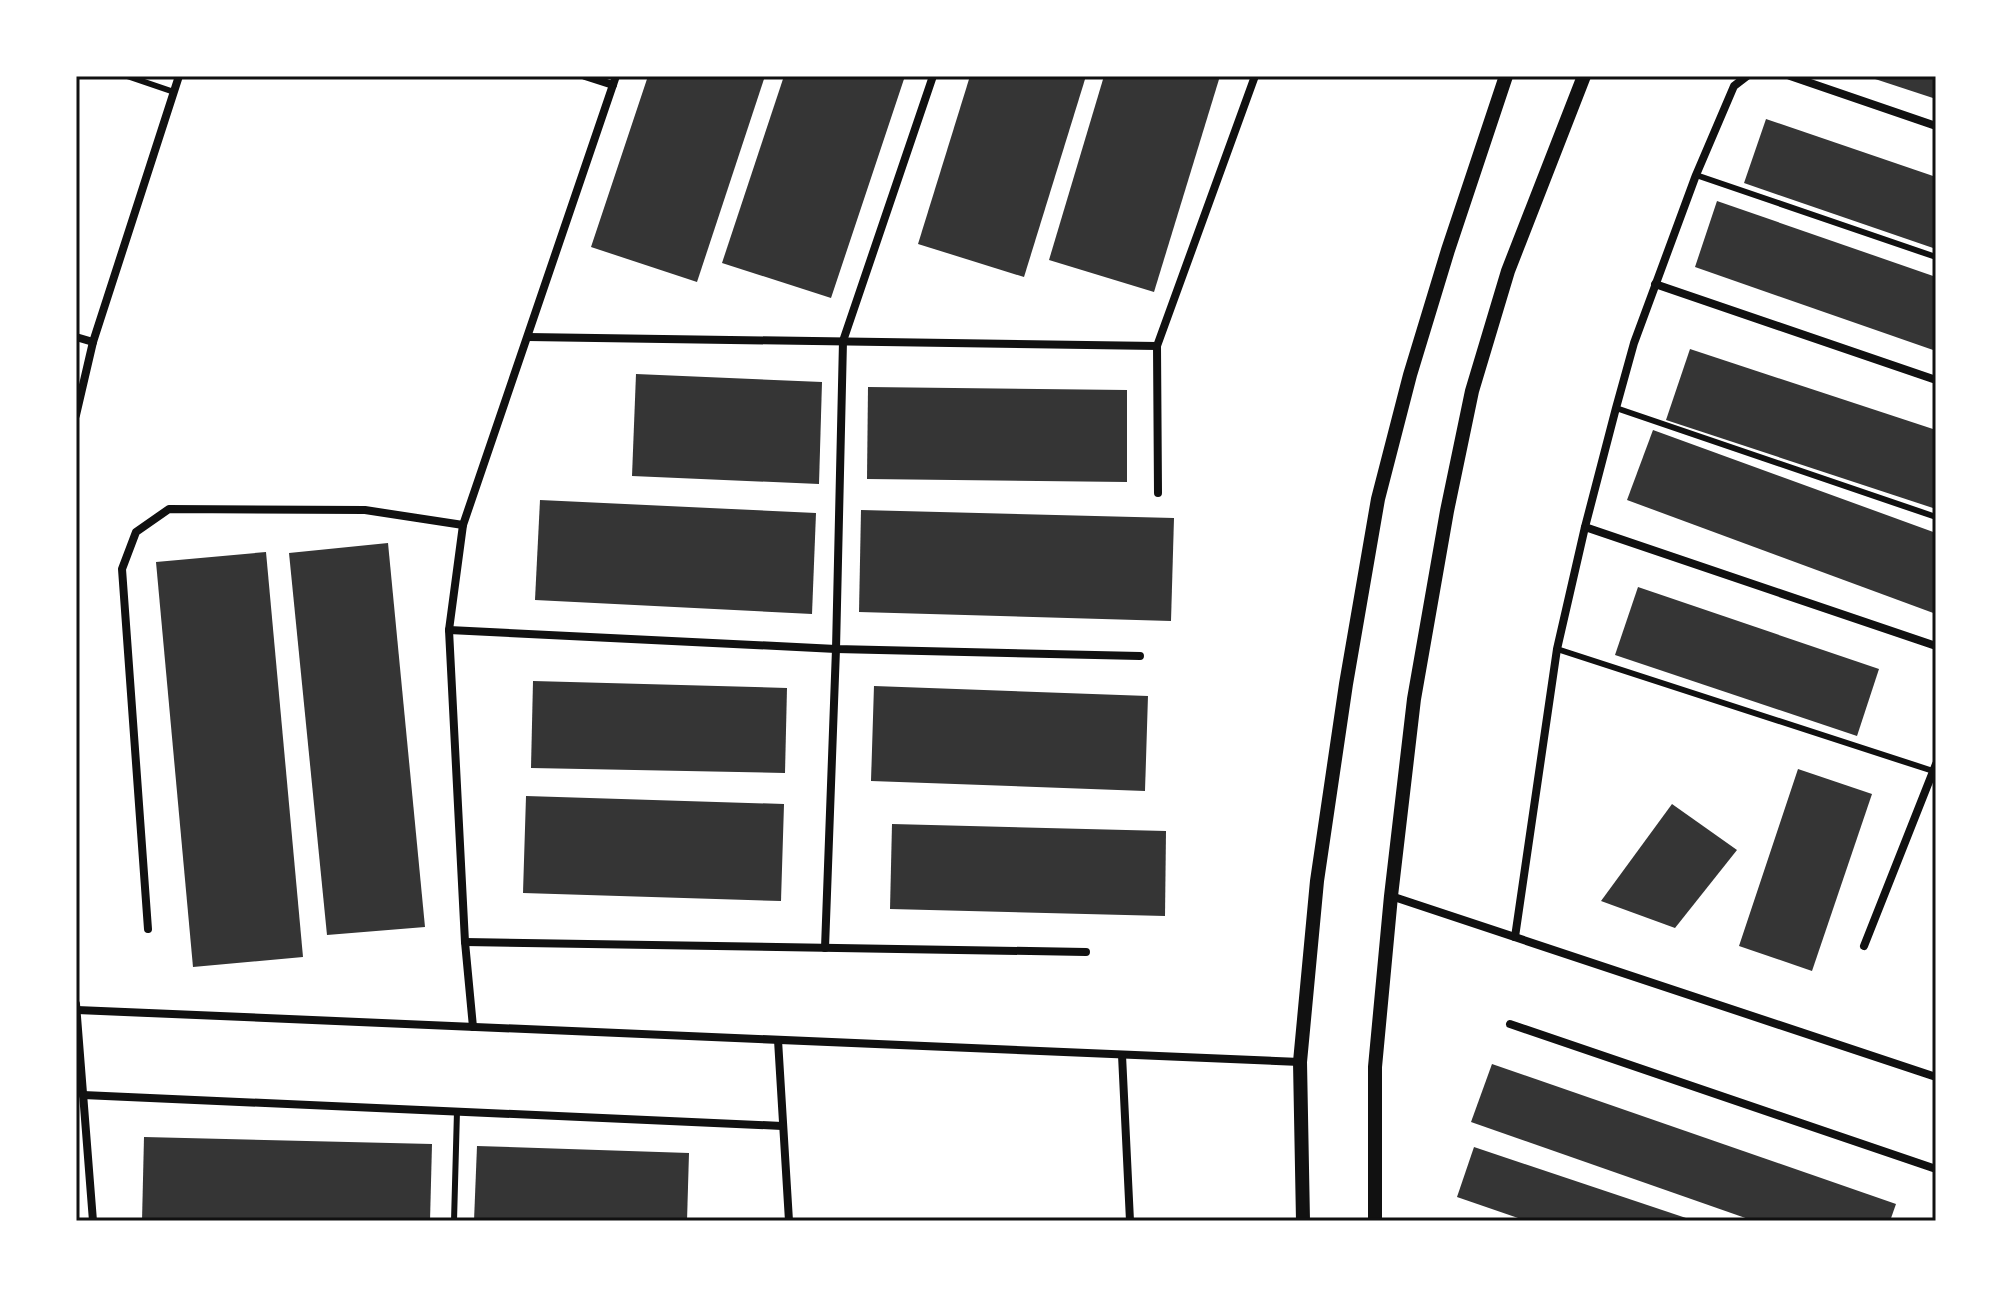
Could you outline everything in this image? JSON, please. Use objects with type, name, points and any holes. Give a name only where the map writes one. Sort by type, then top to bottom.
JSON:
[{"type":"street","points":[[76,415],[93,342],[179,76]]},
{"type":"street","points":[[473,1027],[465,942],[449,630],[463,525],[614,80],[585,76]]},
{"type":"street","points":[[825,948],[843,341],[933,76]]},
{"type":"street","points":[[1158,493],[1157,346],[1255,76]]},
{"type":"street","points":[[1303,1221],[1300,1062],[1317,881],[1346,684],[1378,499],[1410,375],[1506,76]]},
{"type":"street","points":[[1375,1221],[1375,1067],[1391,896],[1414,699],[1447,511],[1472,391],[1508,271],[1584,76]]},
{"type":"street","points":[[1515,937],[1557,649],[1616,408],[1634,343],[1696,175],[1734,86],[1747,76]]},
{"type":"street","points":[[1790,76],[1936,126]]},
{"type":"street","points":[[1655,284],[1936,380]]},
{"type":"street","points":[[76,337],[93,342]]},
{"type":"street","points":[[528,337],[1157,346]]},
{"type":"street","points":[[148,929],[122,569],[136,532],[169,509],[365,510],[463,525]]},
{"type":"street","points":[[1585,527],[1936,646]]},
{"type":"street","points":[[449,630],[836,649],[1140,656]]},
{"type":"street","points":[[1864,946],[1934,768]]},
{"type":"street","points":[[1391,896],[1936,1077]]},
{"type":"street","points":[[465,942],[1086,952]]},
{"type":"street","points":[[76,1004],[93,1221]]},
{"type":"street","points":[[77,1010],[1300,1062]]},
{"type":"street","points":[[1510,1024],[1936,1169]]},
{"type":"street","points":[[778,1040],[789,1221]]},
{"type":"street","points":[[1122,1055],[1130,1221]]},
{"type":"street","points":[[83,1095],[782,1126]]},
{"type":"lane","points":[[127,76],[174,92]]},
{"type":"lane","points":[[1696,175],[1936,257]]},
{"type":"lane","points":[[1616,408],[1936,517]]},
{"type":"lane","points":[[1557,649],[1934,768]]},
{"type":"lane","points":[[454,1221],[457,1111]]},
{"type":"building","points":[[648,76],[765,76],[697,282],[591,247]]},
{"type":"building","points":[[784,76],[905,76],[831,298],[722,263]]},
{"type":"building","points":[[970,76],[1086,76],[1024,277],[918,244]]},
{"type":"building","points":[[1104,76],[1220,76],[1154,292],[1049,260]]},
{"type":"building","points":[[1869,76],[1936,76],[1936,99],[1869,77]]},
{"type":"building","points":[[1766,119],[1936,177],[1936,249],[1744,183]]},
{"type":"building","points":[[1717,201],[1936,277],[1936,351],[1695,267]]},
{"type":"building","points":[[1690,349],[1936,430],[1936,509],[1666,420]]},
{"type":"building","points":[[636,374],[822,382],[819,484],[632,476]]},
{"type":"building","points":[[868,387],[1127,390],[1127,482],[867,479]]},
{"type":"building","points":[[1653,430],[1936,533],[1936,614],[1627,500]]},
{"type":"building","points":[[540,500],[816,513],[812,614],[535,600]]},
{"type":"building","points":[[861,510],[1174,518],[1171,621],[859,612]]},
{"type":"building","points":[[388,543],[425,927],[327,935],[289,553]]},
{"type":"building","points":[[266,552],[303,957],[193,967],[156,562]]},
{"type":"building","points":[[1638,587],[1879,669],[1857,736],[1615,655]]},
{"type":"building","points":[[533,681],[787,688],[785,773],[531,768]]},
{"type":"building","points":[[874,686],[1148,696],[1145,791],[871,781]]},
{"type":"building","points":[[1798,769],[1872,794],[1812,971],[1739,946]]},
{"type":"building","points":[[526,796],[784,804],[781,901],[523,893]]},
{"type":"building","points":[[1672,804],[1737,850],[1675,928],[1601,901]]},
{"type":"building","points":[[892,824],[1166,831],[1165,916],[890,909]]},
{"type":"building","points":[[1492,1064],[1896,1204],[1890,1221],[1754,1221],[1471,1122]]},
{"type":"building","points":[[144,1137],[432,1144],[430,1221],[142,1221]]},
{"type":"building","points":[[477,1146],[689,1153],[687,1221],[474,1221]]},
{"type":"building","points":[[1474,1147],[1692,1221],[1527,1221],[1457,1197]]}]
